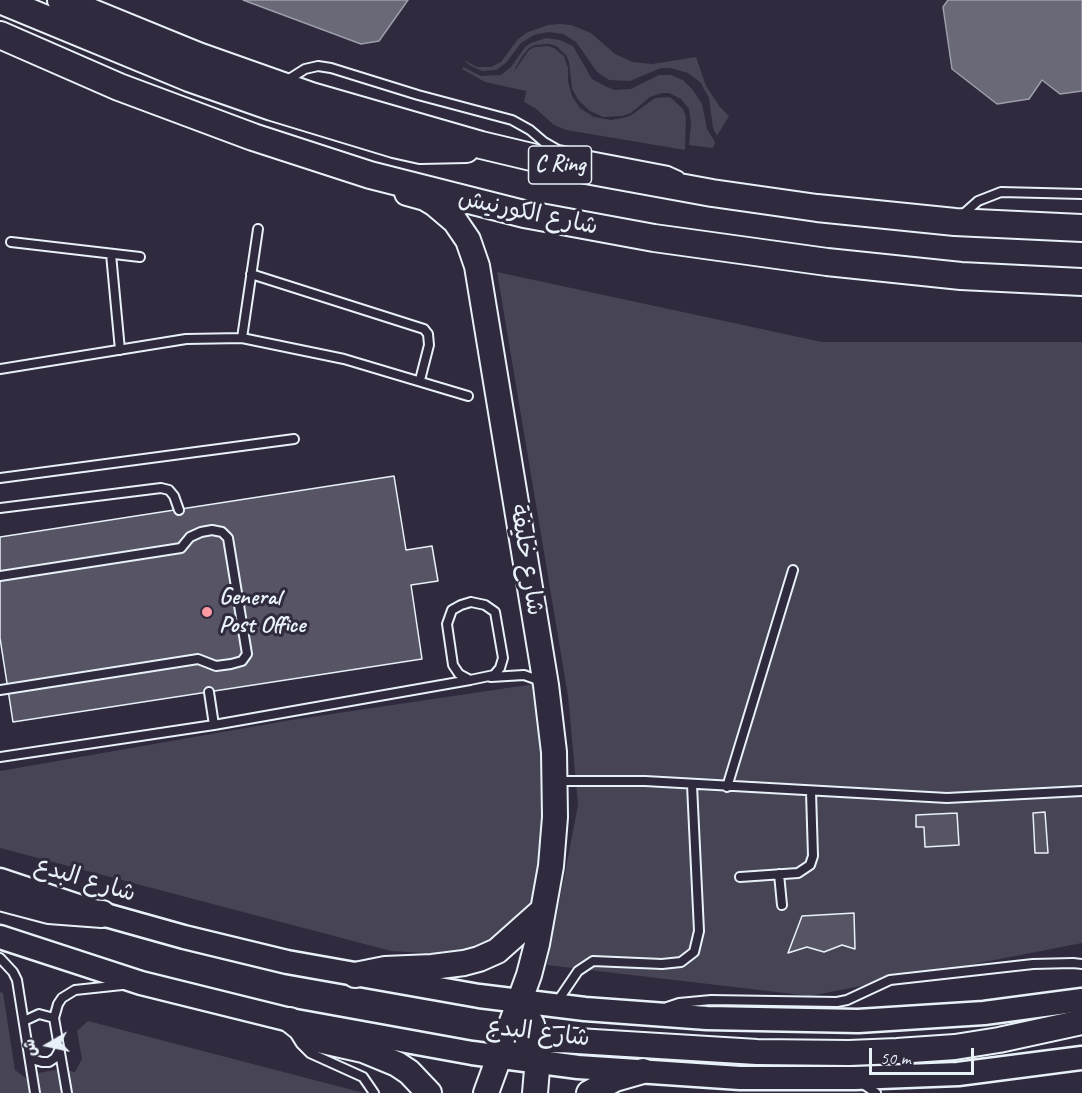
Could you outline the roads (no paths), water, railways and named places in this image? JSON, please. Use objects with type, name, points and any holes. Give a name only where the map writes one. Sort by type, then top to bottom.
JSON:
[{"type":"highway","points":[[0,0],[189,78],[354,133],[421,150],[462,149],[481,145]]},
{"type":"highway","name":"C Ring","points":[[61,0],[146,36],[281,86],[368,114],[481,145],[606,175],[827,209],[955,222],[1082,228]]},
{"type":"highway","name":"شارع الكورنيش","points":[[0,35],[57,61],[189,114],[370,175],[524,214],[700,245],[827,262],[918,272],[1082,282]]},
{"type":"highway","points":[[0,50],[40,60],[57,61]]},
{"type":"highway","points":[[0,897],[49,910],[102,914]]},
{"type":"main road","name":"شارع خليفة","points":[[370,175],[390,188],[425,198],[445,212],[462,230],[473,253],[482,291],[551,723],[555,781],[551,866],[529,975],[486,1093]]},
{"type":"main road","name":"شارع البدع","points":[[0,880],[102,914],[288,962],[355,975],[555,1005],[645,1014],[767,1021],[858,1021],[984,1013],[1082,1000]]},
{"type":"main road","points":[[355,975],[385,969],[464,963],[478,959],[502,947],[543,910]]},
{"type":"main road","name":"شارع البدع","points":[[0,937],[141,983],[290,1020],[472,1053],[499,1055]]},
{"type":"main road","points":[[519,1001],[532,1025],[537,1051],[535,1093]]},
{"type":"main road","points":[[290,1020],[314,1039],[363,1050],[397,1064],[409,1072],[429,1093]]},
{"type":"main road","points":[[499,1055],[523,1044],[537,1051],[581,1041],[757,1052],[858,1053],[955,1047],[1082,1022]]},
{"type":"main road","name":"شارع البدع","points":[[537,1051],[578,1067],[740,1078],[855,1078],[958,1074],[1082,1058]]},
{"type":"main road","points":[[589,1093],[615,1079],[643,1071]]},
{"type":"lane","points":[[281,86],[305,69],[318,66],[331,68],[418,95],[512,120],[558,150],[668,171],[712,193]]},
{"type":"lane","points":[[955,222],[978,201],[1001,192],[1082,194]]},
{"type":"lane","points":[[242,338],[258,229]]},
{"type":"lane","points":[[11,242],[140,257]]},
{"type":"lane","points":[[111,254],[120,350]]},
{"type":"lane","points":[[251,274],[420,327],[430,339],[420,380]]},
{"type":"lane","points":[[0,369],[186,339],[242,338],[344,359],[468,396]]},
{"type":"lane","points":[[0,478],[294,439]]},
{"type":"lane","points":[[0,508],[161,488],[169,490],[174,496],[179,510]]},
{"type":"lane","points":[[0,576],[181,548],[190,537],[201,532],[212,530],[222,532],[228,538],[247,654],[242,661],[231,664],[216,666],[198,659],[0,690]]},
{"type":"lane","points":[[727,787],[793,570]]},
{"type":"lane","points":[[470,680],[459,674],[453,665],[447,624],[452,610],[471,602],[489,606],[496,615],[502,663],[497,672],[487,678]]},
{"type":"lane","points":[[0,757],[214,725],[470,680],[524,675],[536,678],[546,685]]},
{"type":"lane","points":[[209,692],[214,725]]},
{"type":"lane","points":[[555,781],[645,781],[811,792],[963,798],[1082,791]]},
{"type":"lane","points":[[555,1005],[578,971],[593,961],[662,964],[681,962],[694,952],[699,932],[692,785]]},
{"type":"lane","points":[[740,877],[803,871],[812,861],[811,792]]},
{"type":"lane","points":[[779,874],[782,905]]},
{"type":"lane","points":[[0,958],[14,972],[17,980],[30,1054],[34,1093]]},
{"type":"lane","points":[[645,1014],[680,1003],[711,1000],[837,1002],[847,1000],[890,980],[1034,964],[1082,964]]},
{"type":"lane","points":[[67,1093],[54,1018],[55,1010],[62,998],[75,990],[141,983]]},
{"type":"lane","points":[[24,1021],[39,1014],[54,1018]]},
{"type":"lane","points":[[290,1020],[300,1044],[310,1053],[363,1077],[374,1093]]},
{"type":"lane","points":[[30,1054],[35,1060],[49,1062],[56,1058],[59,1051]]},
{"type":"lane","points":[[855,1078],[876,1093]]},
{"type":"water","points":[[243,0],[408,0],[379,41],[361,44]]},
{"type":"water","points":[[948,0],[1082,0],[1082,91],[1060,94],[1042,80],[1029,99],[997,104],[952,69],[943,7]]},
{"type":"place","name":"General Post Office","points":[[207,612]]}]
